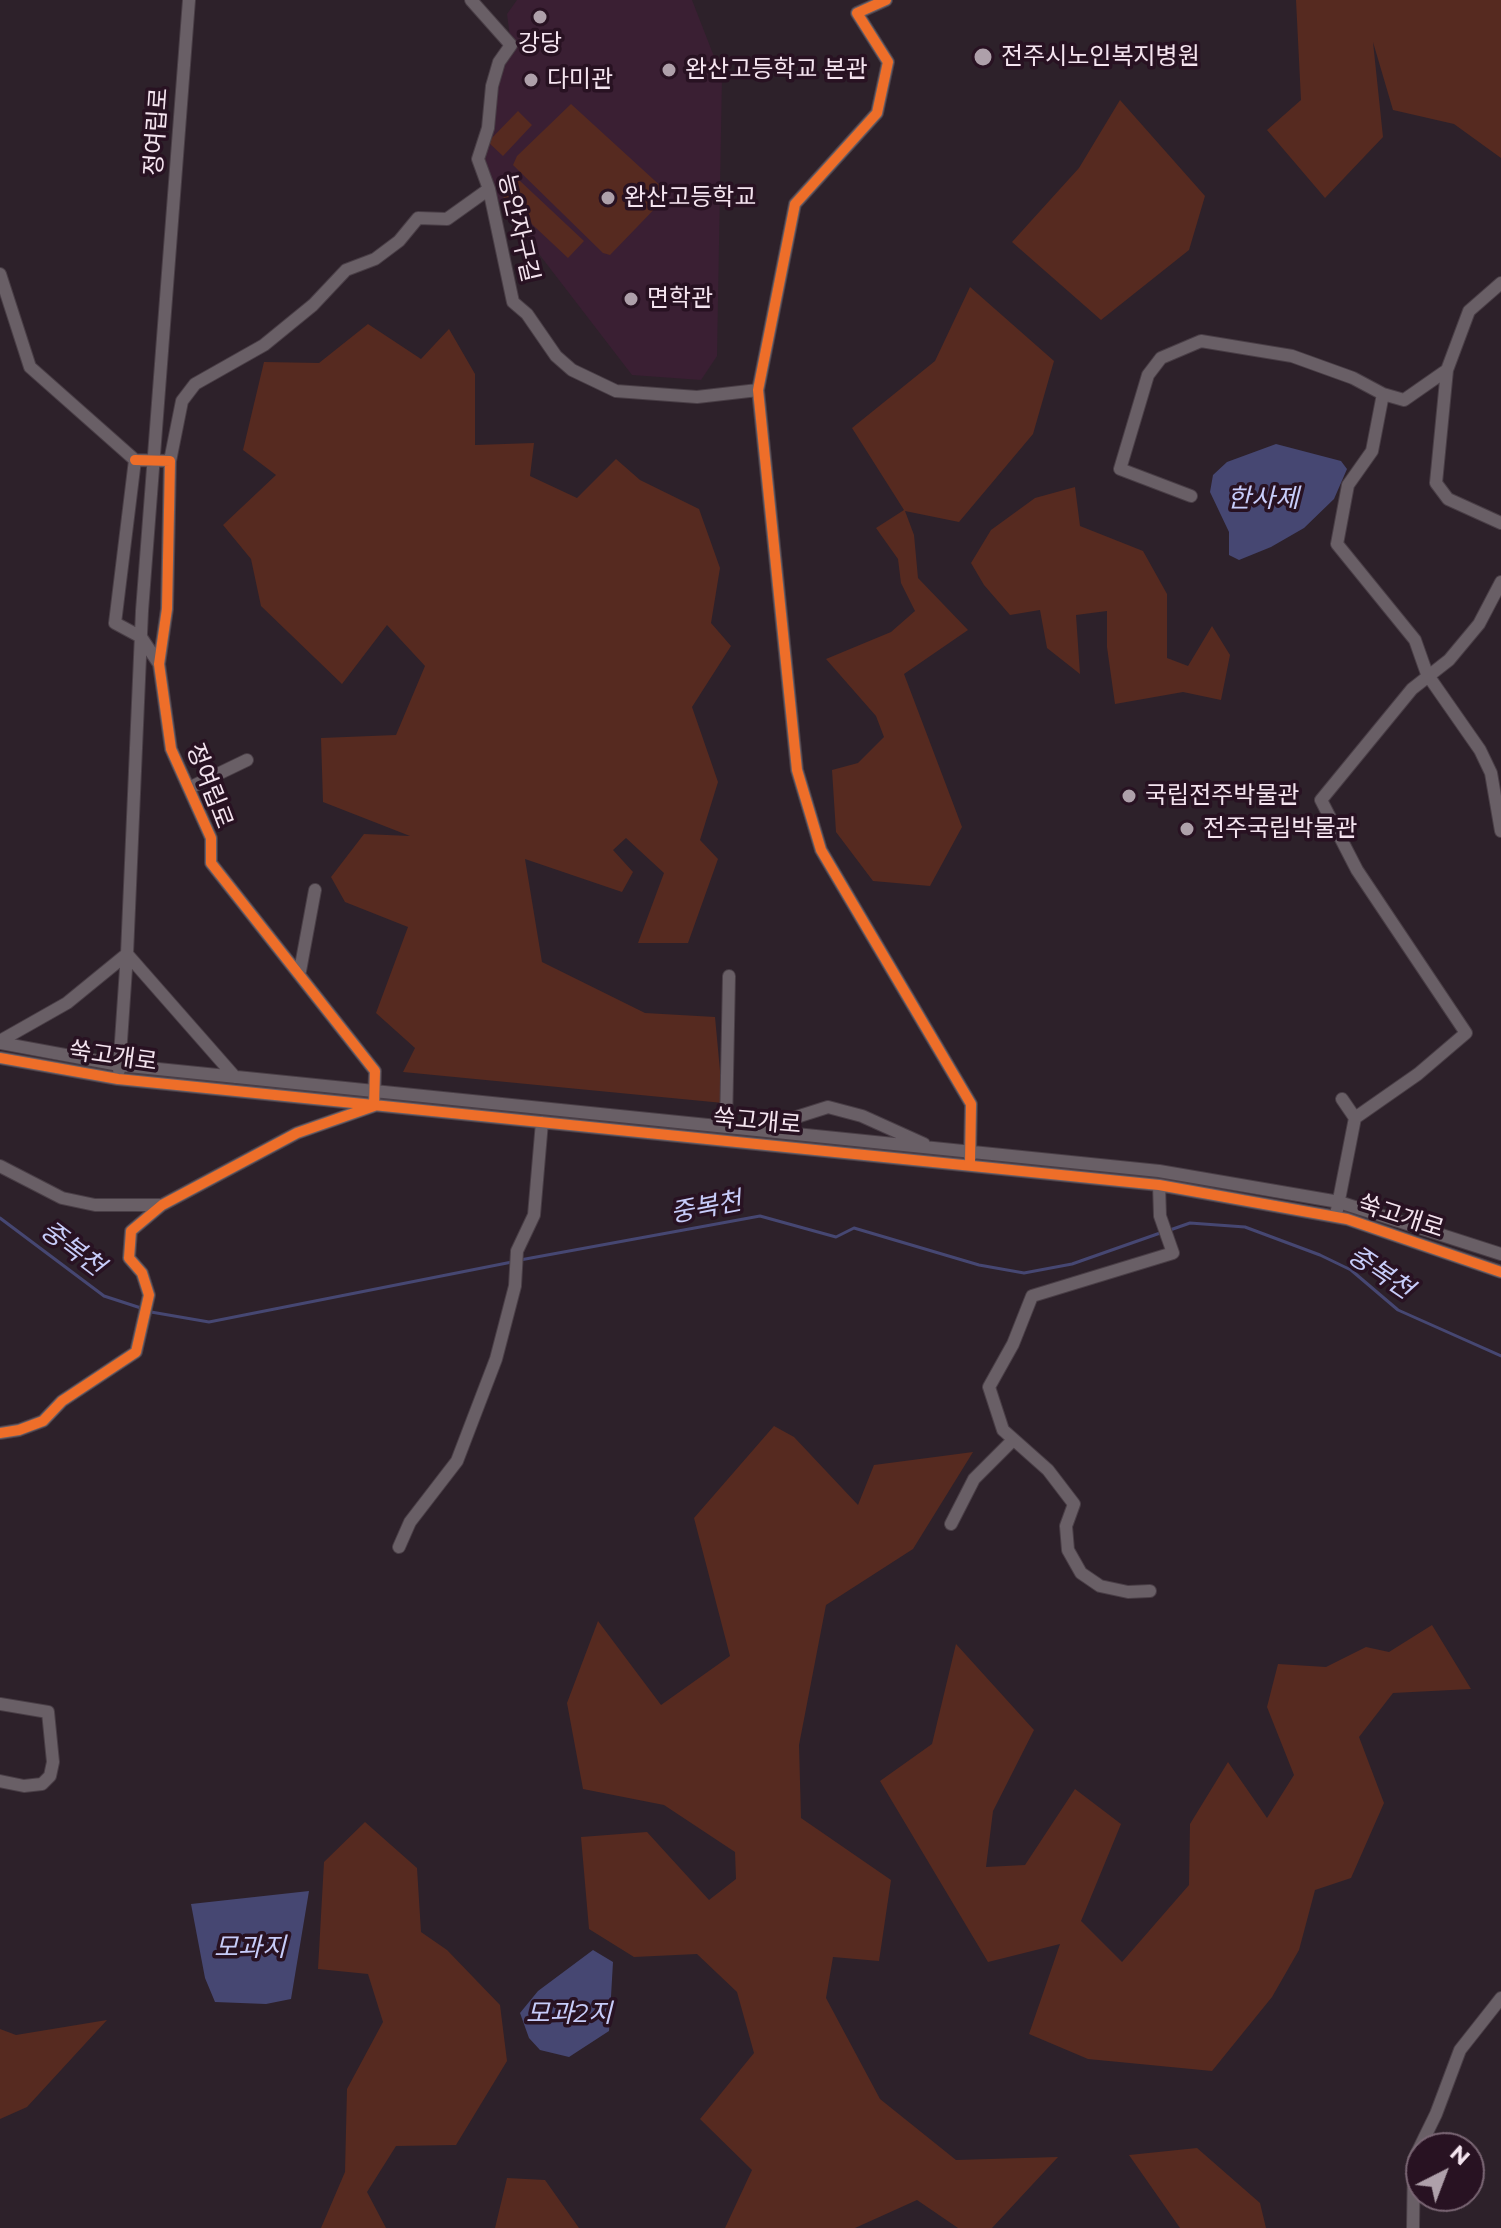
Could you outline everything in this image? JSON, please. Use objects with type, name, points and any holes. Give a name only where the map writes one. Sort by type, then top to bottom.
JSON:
[{"type":"street","name":"정여립로","points":[[118,1079],[127,954],[141,637],[189,0]]},
{"type":"street","name":"능안자구길","points":[[471,0],[511,45],[499,62],[492,86],[488,128],[478,159],[489,189],[513,302],[527,314],[556,356],[572,370],[616,391],[697,397],[758,390]]},
{"type":"street","points":[[886,0],[857,13],[888,62],[877,113],[795,204],[758,390],[797,770],[821,850],[971,1104],[970,1156]]},
{"type":"street","name":"정여립로","points":[[375,1099],[375,1071],[300,971],[211,863],[211,838],[171,749],[159,664],[167,609],[170,461],[182,401],[195,384],[264,345],[313,305],[346,270],[375,259],[399,241],[418,218],[447,219],[489,189]]},
{"type":"street","points":[[0,274],[30,367],[135,460],[153,458],[170,461]]},
{"type":"street","points":[[1501,283],[1469,311],[1447,370],[1436,483],[1448,499],[1501,523]]},
{"type":"street","points":[[0,315],[7,302]]},
{"type":"street","points":[[1191,496],[1120,469],[1148,375],[1161,358],[1201,341],[1292,356],[1404,400],[1447,370]]},
{"type":"street","points":[[1383,394],[1372,451],[1348,485],[1337,544],[1415,640],[1427,674],[1480,750],[1491,773],[1501,831]]},
{"type":"street","points":[[135,460],[115,623],[141,637],[159,664]]},
{"type":"street","points":[[1335,1217],[1355,1118],[1418,1074],[1466,1033],[1357,870],[1321,800],[1427,674],[1449,660],[1479,624],[1501,582]]},
{"type":"street","points":[[189,788],[247,760]]},
{"type":"street","points":[[300,971],[315,890]]},
{"type":"street","points":[[0,1042],[67,1003],[127,954],[235,1077]]},
{"type":"street","points":[[726,1126],[729,976]]},
{"type":"street","name":"쑥고개로","points":[[0,1042],[119,1065],[235,1077],[542,1122],[1159,1171],[1339,1202],[1501,1254]]},
{"type":"street","name":"쑥고개로","points":[[0,1058],[118,1079],[726,1126],[926,1146],[1335,1217],[1501,1272]]},
{"type":"street","points":[[0,1433],[43,1421],[62,1401],[136,1352],[148,1305],[142,1273],[129,1258],[131,1231],[162,1205],[297,1133],[375,1099]]},
{"type":"street","points":[[1342,1099],[1355,1118]]},
{"type":"street","points":[[761,1129],[828,1107],[862,1116],[926,1146]]},
{"type":"street","points":[[399,1547],[410,1522],[457,1461],[469,1438],[496,1359],[515,1277],[517,1251],[534,1215],[542,1122]]},
{"type":"street","points":[[0,1166],[62,1198],[95,1205],[162,1205]]},
{"type":"street","points":[[1150,1591],[1128,1592],[1100,1586],[1081,1573],[1068,1550],[1066,1526],[1074,1504],[1048,1470],[1003,1430],[989,1387],[1013,1344],[1032,1296],[1173,1253],[1160,1216],[1159,1185]]},
{"type":"street","points":[[951,1524],[974,1479],[1013,1440]]},
{"type":"street","points":[[0,1704],[48,1712],[53,1762],[50,1776],[42,1784],[24,1786],[0,1781]]},
{"type":"street","points":[[1413,2228],[1414,2159],[1436,2114],[1460,2050],[1501,1998]]},
{"type":"shaded area","name":"완산고등학교","points":[[517,0],[692,0],[722,77],[717,356],[701,380],[632,375],[489,189],[480,154],[491,99],[511,45],[507,14]]},
{"type":"shaded area","points":[[1296,0],[1501,0],[1501,158],[1454,124],[1393,110],[1373,42],[1383,137],[1325,198],[1267,130],[1301,100]]},
{"type":"shaded area","points":[[1120,100],[1205,196],[1189,250],[1101,320],[1012,242],[1079,168]]},
{"type":"shaded area","points":[[571,104],[665,190],[665,198],[610,255],[603,253],[513,165],[517,156]]},
{"type":"shaded area","points":[[518,111],[532,125],[503,156],[488,142]]},
{"type":"shaded area","points":[[519,180],[584,241],[568,258],[503,197]]},
{"type":"shaded area","points":[[970,287],[1054,361],[1033,434],[959,522],[905,511],[914,535],[918,578],[968,630],[904,674],[962,827],[930,886],[873,881],[836,832],[832,770],[858,763],[884,737],[876,716],[826,659],[891,632],[915,611],[901,583],[898,559],[876,528],[904,510],[852,428],[935,361]]},
{"type":"shaded area","points":[[368,324],[421,359],[449,329],[475,374],[475,445],[534,443],[530,476],[577,498],[616,459],[640,480],[699,509],[720,568],[711,623],[731,646],[692,707],[718,782],[700,840],[718,859],[688,943],[638,943],[664,873],[626,838],[613,850],[633,872],[622,892],[525,859],[542,962],[645,1013],[715,1017],[723,1103],[403,1072],[415,1048],[376,1013],[408,927],[345,902],[331,877],[364,834],[410,836],[323,802],[321,738],[396,735],[425,666],[387,625],[342,684],[261,606],[251,559],[223,525],[276,475],[243,450],[264,362],[319,363]]},
{"type":"shaded area","points":[[1075,487],[1080,526],[1143,551],[1167,594],[1167,658],[1188,666],[1212,626],[1230,655],[1221,700],[1183,692],[1115,704],[1107,647],[1107,611],[1076,615],[1080,674],[1047,648],[1040,610],[1010,615],[984,585],[971,563],[991,530],[1035,498]]},
{"type":"shaded area","points":[[774,1426],[794,1437],[858,1505],[874,1465],[973,1452],[913,1549],[826,1605],[799,1745],[801,1818],[891,1880],[879,1961],[833,1957],[826,1998],[880,2099],[956,2160],[1058,2157],[992,2228],[958,2228],[917,2200],[855,2228],[725,2228],[752,2170],[700,2119],[754,2053],[737,1992],[697,1954],[634,1957],[589,1929],[581,1837],[647,1832],[709,1900],[736,1879],[735,1852],[664,1805],[583,1789],[567,1703],[598,1621],[661,1705],[730,1656],[694,1518]]},
{"type":"shaded area","points":[[1432,1625],[1471,1689],[1393,1693],[1359,1737],[1384,1803],[1351,1878],[1315,1890],[1299,1950],[1272,1997],[1212,2071],[1088,2059],[1029,2034],[1060,1944],[988,1962],[880,1781],[932,1744],[956,1644],[1034,1730],[993,1811],[986,1867],[1025,1865],[1075,1789],[1121,1824],[1081,1921],[1122,1962],[1189,1885],[1190,1824],[1228,1762],[1267,1818],[1294,1775],[1267,1707],[1278,1664],[1326,1667],[1366,1647],[1389,1652]]},
{"type":"shaded area","points":[[365,1822],[417,1868],[421,1932],[447,1950],[500,2005],[507,2061],[456,2145],[396,2146],[367,2192],[386,2228],[321,2228],[345,2172],[347,2089],[383,2022],[368,1974],[318,1969],[324,1862]]},
{"type":"shaded area","points":[[107,2020],[27,2107],[0,2119],[0,2029],[16,2035]]},
{"type":"shaded area","points":[[1197,2148],[1260,2203],[1266,2228],[1180,2228],[1129,2155]]},
{"type":"shaded area","points":[[507,2178],[545,2180],[579,2228],[495,2228]]},
{"type":"water","name":"한사제","points":[[1276,444],[1341,461],[1347,469],[1334,499],[1304,528],[1271,547],[1239,560],[1229,555],[1229,532],[1210,492],[1213,475],[1227,462]]},
{"type":"water","name":"모과지","points":[[309,1891],[291,1999],[266,2004],[215,2002],[205,1978],[191,1904]]},
{"type":"water","name":"모과2지","points":[[593,1950],[613,1962],[609,2031],[569,2057],[540,2050],[529,2038],[520,2013],[538,1991]]},
{"type":"waterway","name":"중복천","points":[[520,1260],[760,1216],[836,1237],[854,1228],[979,1265],[1024,1273],[1072,1264],[1163,1232]]},
{"type":"waterway","name":"중복천","points":[[0,1218],[104,1296],[144,1309]]},
{"type":"waterway","name":"중복천","points":[[1170,1230],[1190,1223],[1245,1227],[1320,1255],[1351,1270],[1398,1310],[1501,1356]]},
{"type":"waterway","name":"중복천","points":[[151,1312],[209,1322],[512,1262]]},
{"type":"cycle path","points":[[886,0],[857,13],[888,62],[877,113],[795,204],[758,390],[797,770],[821,850],[971,1104],[970,1163]]},
{"type":"cycle path","points":[[0,1433],[43,1421],[62,1401],[136,1352],[149,1295],[142,1273],[129,1258],[131,1231],[162,1205],[297,1133],[374,1106],[375,1071],[211,863],[211,838],[171,749],[159,664],[167,609],[170,461],[135,460]]},
{"type":"cycle path","points":[[0,1058],[118,1079],[1159,1185],[1347,1219],[1501,1272]]},
{"type":"place","name":"강당","points":[[540,17]]},
{"type":"place","name":"전주시노인복지병원","points":[[983,57]]},
{"type":"place","name":"완산고등학교 본관","points":[[669,70]]},
{"type":"place","name":"다미관","points":[[531,80]]},
{"type":"place","name":"완산고등학교","points":[[608,198]]},
{"type":"place","name":"면학관","points":[[631,299]]},
{"type":"place","name":"국립전주박물관","points":[[1129,796]]},
{"type":"place","name":"전주국립박물관","points":[[1187,829]]}]
